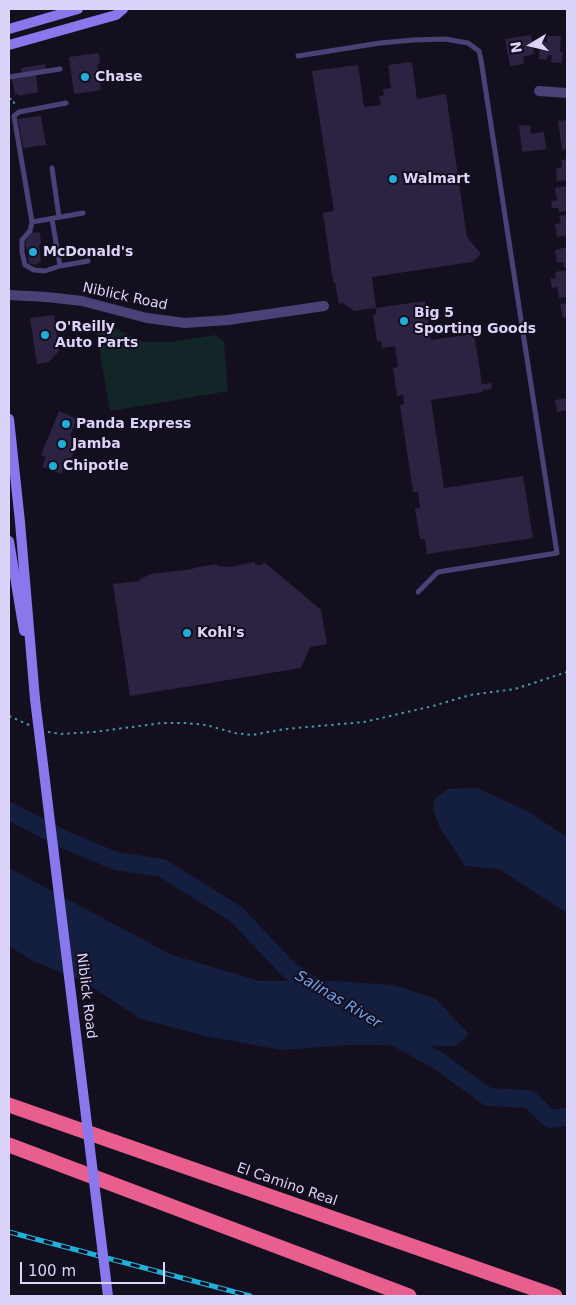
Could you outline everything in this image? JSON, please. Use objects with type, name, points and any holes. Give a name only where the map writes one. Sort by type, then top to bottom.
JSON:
[{"type":"highway","name":"El Camino Real","points":[[9,1106],[554,1296]]},
{"type":"highway","points":[[9,1147],[57,1163],[409,1296]]},
{"type":"main road","points":[[9,29],[78,9]]},
{"type":"main road","points":[[9,45],[116,15],[122,9]]},
{"type":"main road","name":"Niblick Road","points":[[9,419],[35,699],[108,1296]]},
{"type":"main road","name":"Niblick Road","points":[[9,541],[35,699]]},
{"type":"street","points":[[539,91],[567,93]]},
{"type":"street","name":"Niblick Road","points":[[9,296],[47,297],[82,301],[147,318],[185,323],[228,320],[324,306]]},
{"type":"lane","points":[[298,56],[380,43],[445,39],[468,43],[479,51],[482,60],[557,554],[438,572],[418,592]]},
{"type":"lane","points":[[9,77],[60,69]]},
{"type":"lane","points":[[15,116],[19,112],[66,104]]},
{"type":"lane","points":[[9,113],[15,116]]},
{"type":"lane","points":[[15,116],[32,222],[30,230],[22,240],[25,266],[34,270],[45,271],[88,261]]},
{"type":"lane","points":[[52,168],[59,218]]},
{"type":"lane","points":[[32,222],[83,213]]},
{"type":"lane","points":[[52,219],[60,266]]},
{"type":"path","points":[[9,99],[13,99],[15,116]]},
{"type":"path","points":[[48,732],[61,734],[94,732],[162,723],[185,723],[206,725],[235,733],[252,735],[284,729],[364,722],[433,706],[470,695],[515,689],[567,672]]},
{"type":"path","points":[[9,716],[32,726]]},
{"type":"green space","points":[[108,322],[122,332],[143,342],[171,342],[216,335],[224,342],[228,391],[110,411],[95,325]]},
{"type":"water","points":[[477,788],[527,811],[567,837],[567,913],[499,869],[465,866],[440,828],[433,809],[435,799],[447,789]]},
{"type":"water","points":[[9,868],[172,955],[260,981],[334,981],[393,985],[435,998],[469,1034],[456,1046],[351,1045],[281,1050],[205,1036],[141,1019],[81,980],[33,961],[9,946]]},
{"type":"building","points":[[531,35],[534,54],[523,57],[524,64],[510,66],[505,39]]},
{"type":"building","points":[[547,36],[561,36],[560,52],[563,52],[562,63],[551,62],[552,55],[548,55],[547,60],[539,59],[540,42],[547,42]]},
{"type":"building","name":"Chase","points":[[99,53],[100,64],[97,64],[101,90],[74,94],[69,57]]},
{"type":"building","points":[[412,62],[417,99],[446,94],[467,237],[481,254],[472,262],[372,277],[376,308],[354,311],[343,303],[339,304],[335,282],[333,282],[323,213],[334,211],[312,71],[358,65],[364,107],[381,105],[379,96],[384,95],[383,89],[391,88],[388,65]]},
{"type":"building","points":[[45,64],[46,73],[36,75],[38,92],[19,96],[19,94],[15,95],[12,78],[22,77],[21,68]]},
{"type":"building","points":[[41,116],[46,145],[23,148],[18,119]]},
{"type":"building","points":[[567,120],[567,149],[562,150],[558,121]]},
{"type":"building","points":[[530,125],[531,134],[544,132],[546,149],[522,152],[519,126]]},
{"type":"building","points":[[567,159],[567,180],[557,181],[556,168],[562,167],[561,160]]},
{"type":"building","points":[[567,186],[567,211],[559,212],[558,208],[552,208],[551,201],[557,200],[555,188]]},
{"type":"building","points":[[567,215],[567,235],[557,237],[555,224],[561,223],[559,216]]},
{"type":"building","name":"McDonald's","points":[[34,232],[40,233],[41,243],[39,245],[41,261],[36,265],[29,263],[25,242]]},
{"type":"building","points":[[567,247],[567,267],[564,268],[563,262],[557,263],[555,250]]},
{"type":"building","points":[[567,270],[567,297],[559,298],[557,287],[552,288],[550,279],[556,278],[555,272]]},
{"type":"building","points":[[425,301],[431,340],[474,334],[482,384],[491,383],[492,389],[431,400],[444,488],[523,476],[533,538],[427,554],[425,539],[420,539],[415,508],[420,508],[418,492],[413,492],[400,405],[404,404],[403,395],[397,396],[393,368],[398,367],[395,346],[382,348],[381,341],[377,342],[373,315],[376,314],[376,308]]},
{"type":"building","points":[[567,303],[567,317],[563,318],[560,304]]},
{"type":"building","name":"O'Reilly Auto Parts","points":[[54,315],[59,351],[49,362],[37,364],[30,318]]},
{"type":"building","points":[[567,398],[567,410],[557,412],[555,400]]},
{"type":"building","points":[[59,411],[77,419],[70,436],[79,439],[68,466],[64,465],[61,474],[42,467],[46,457],[41,455]]},
{"type":"building","points":[[255,562],[255,565],[262,565],[264,562],[321,610],[327,644],[310,647],[301,668],[130,696],[113,584],[140,581],[140,579],[151,574],[217,564],[217,566],[230,567]]},
{"type":"waterway","name":"Salinas River","points":[[9,811],[65,840],[116,861],[162,868],[236,914],[289,970],[325,994]]},
{"type":"waterway","name":"Salinas River","points":[[390,1034],[439,1061],[488,1097],[529,1099],[550,1119],[567,1117]]},
{"type":"railway","points":[[9,1232],[250,1296]]},
{"type":"place","name":"Chase","points":[[85,77]]},
{"type":"place","name":"Walmart","points":[[393,179]]},
{"type":"place","name":"McDonald's","points":[[33,252]]},
{"type":"place","name":"Big 5 Sporting Goods","points":[[404,321]]},
{"type":"place","name":"O'Reilly Auto Parts","points":[[45,335]]},
{"type":"place","name":"Panda Express","points":[[66,424]]},
{"type":"place","name":"Jamba","points":[[62,444]]},
{"type":"place","name":"Chipotle","points":[[53,466]]},
{"type":"place","name":"Kohl's","points":[[187,633]]}]
